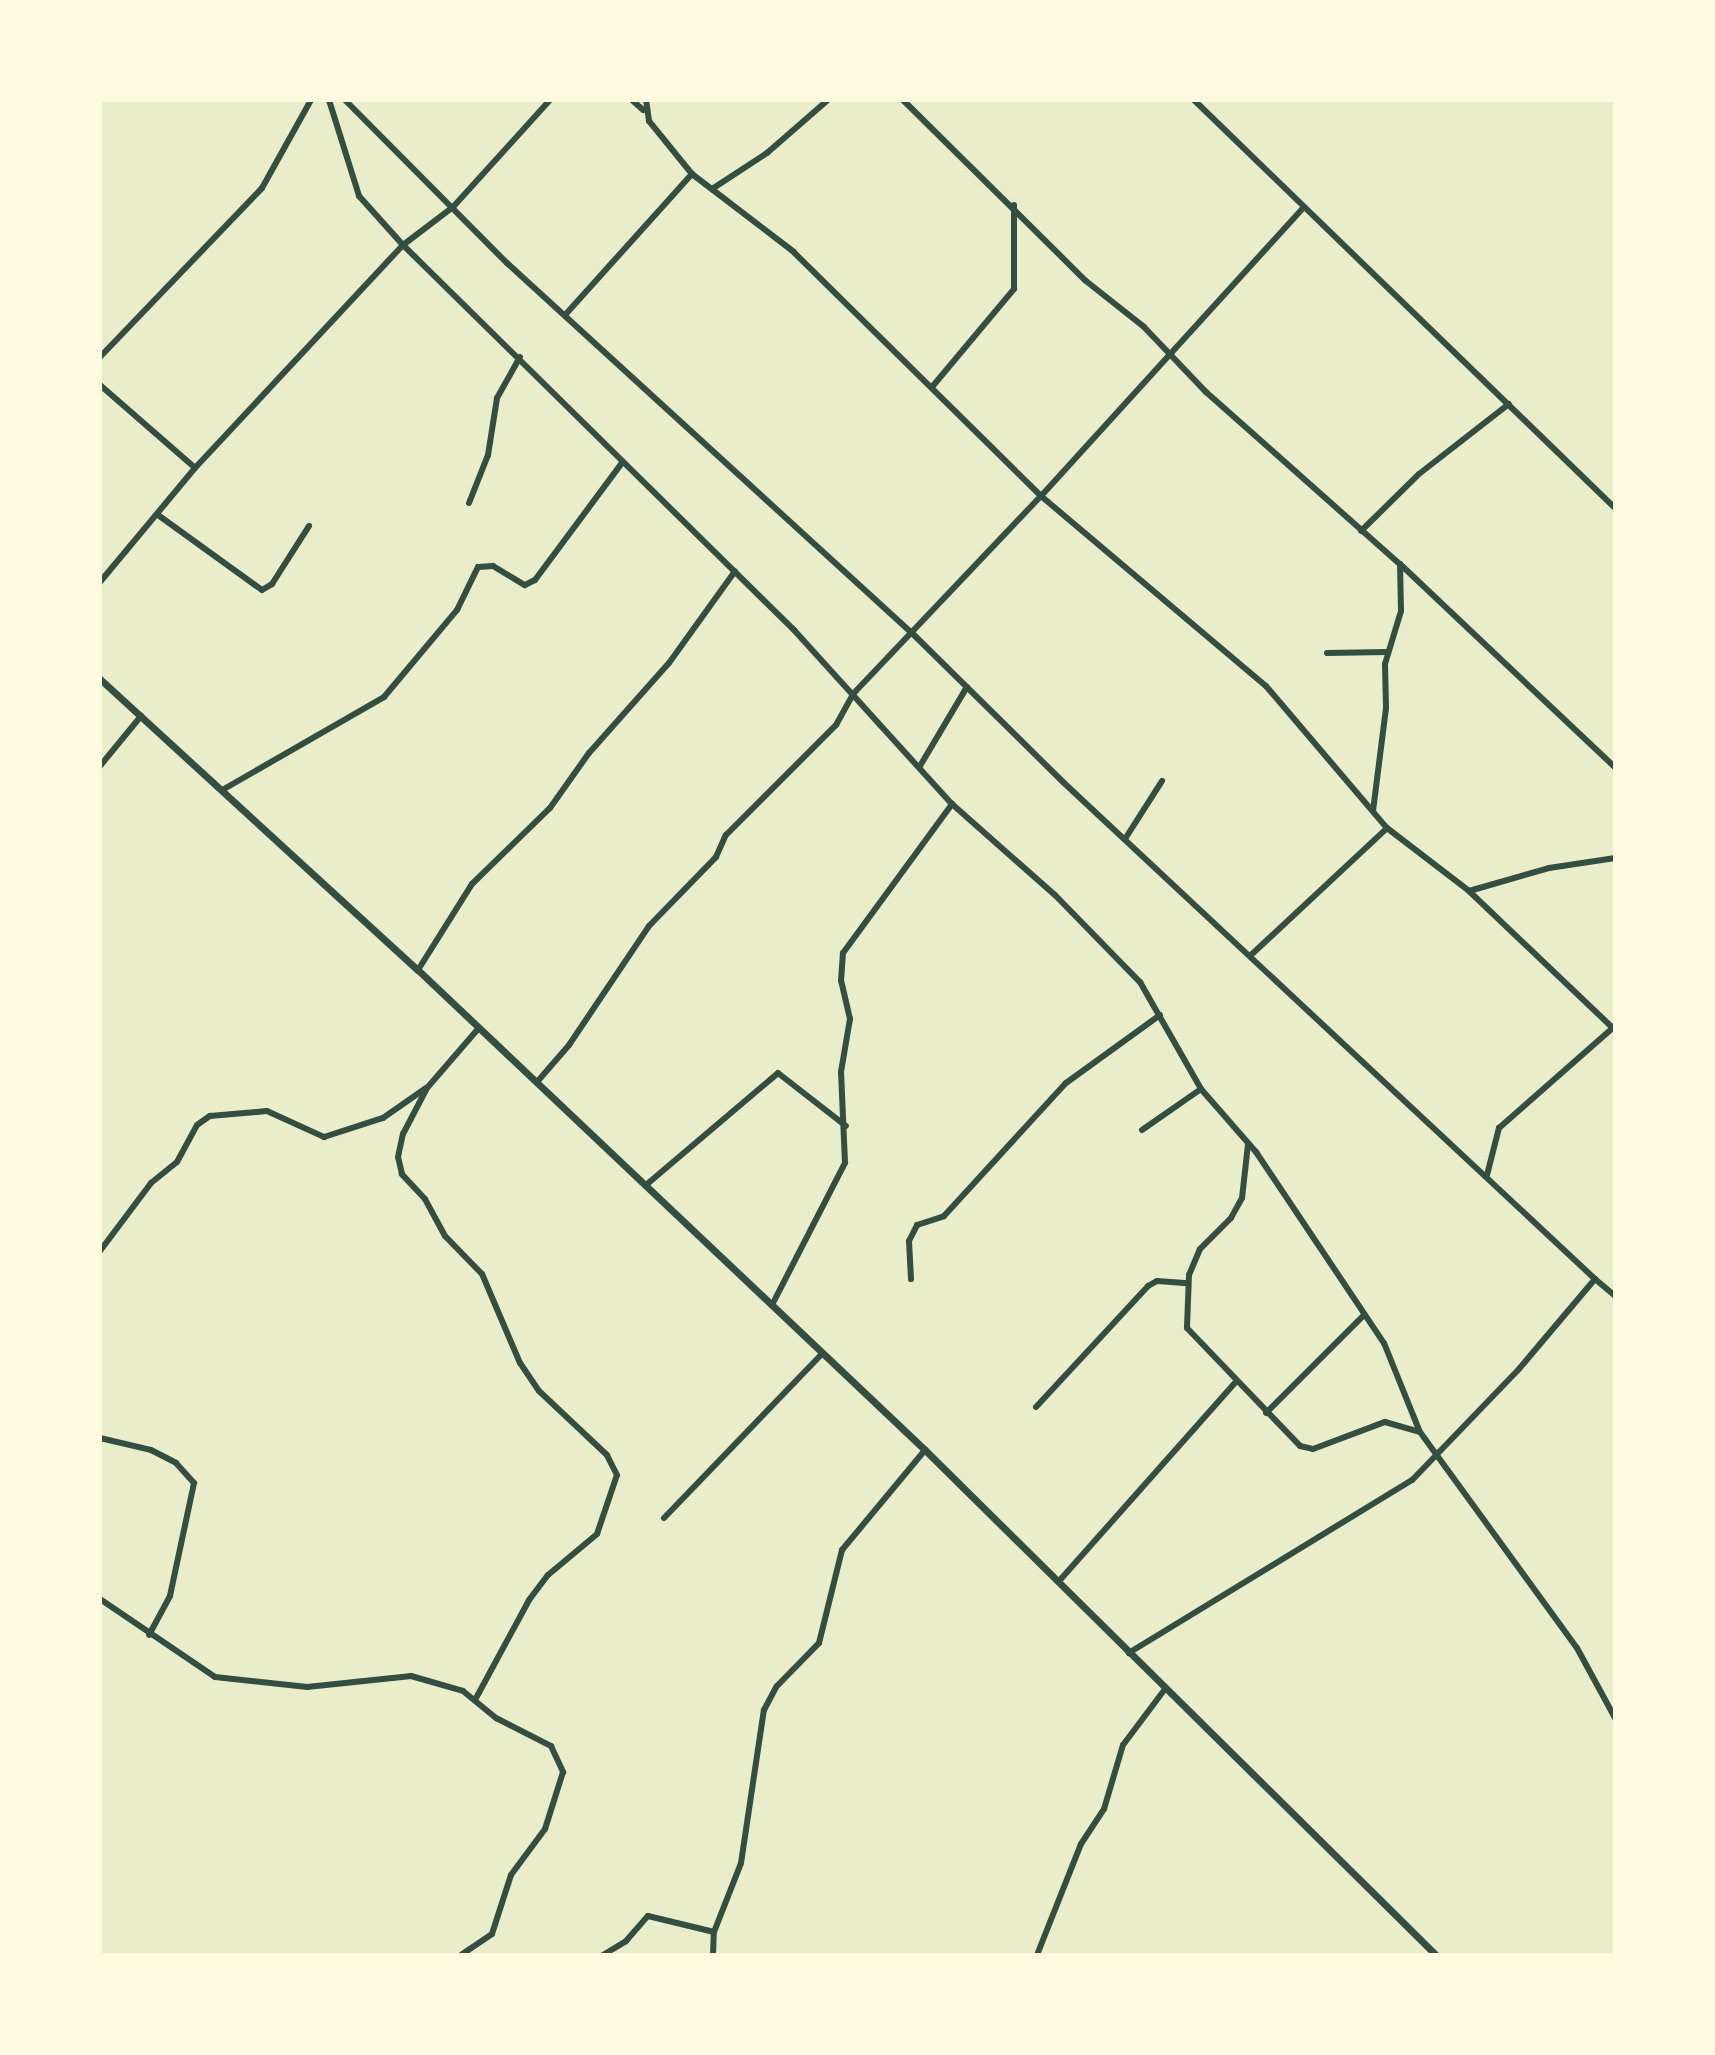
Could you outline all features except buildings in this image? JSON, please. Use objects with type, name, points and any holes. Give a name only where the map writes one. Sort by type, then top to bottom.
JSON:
[{"type":"street","points":[[100,357],[262,188],[311,100]]},
{"type":"street","points":[[329,100],[359,196],[403,245],[520,357],[621,464],[735,571],[853,694],[952,804],[1004,847],[1119,960],[1160,1015],[1201,1089],[1248,1144],[1362,1317],[1384,1343],[1420,1432],[1437,1451],[1577,1648],[1615,1718]]},
{"type":"street","points":[[345,100],[565,315],[914,635],[1125,839],[1615,1296]]},
{"type":"street","points":[[100,582],[195,468],[403,245],[453,207],[550,100]]},
{"type":"street","points":[[632,100],[692,174],[794,252],[1041,496],[1266,686],[1387,828],[1469,891],[1614,1027],[1499,1128],[1487,1175]]},
{"type":"street","points":[[643,110],[646,100]]},
{"type":"street","points":[[712,189],[767,153],[828,100]]},
{"type":"street","points":[[903,100],[1014,204],[1086,281],[1144,327],[1170,356],[1400,564],[1615,767]]},
{"type":"street","points":[[1194,100],[1615,508]]},
{"type":"street","points":[[565,315],[692,174]]},
{"type":"street","points":[[932,387],[1014,289],[1014,204]]},
{"type":"street","points":[[537,1082],[569,1045],[649,926],[716,857],[726,835],[760,797],[836,725],[853,694],[914,635],[1304,207]]},
{"type":"street","points":[[469,503],[488,455],[497,398],[520,357]]},
{"type":"street","points":[[100,385],[195,468]]},
{"type":"street","points":[[1361,531],[1419,474],[1509,404]]},
{"type":"street","points":[[224,789],[384,697],[457,610],[478,567],[493,566],[525,585],[535,580],[621,464]]},
{"type":"street","points":[[158,515],[262,590],[272,584],[309,526]]},
{"type":"street","points":[[1373,811],[1386,708],[1387,652],[1401,611],[1400,564]]},
{"type":"street","points":[[418,970],[472,884],[550,808],[589,753],[669,663],[735,571]]},
{"type":"street","points":[[1327,653],[1387,652]]},
{"type":"street","points":[[100,679],[224,789],[418,970],[925,1450],[1060,1580],[1165,1689],[1436,1955]]},
{"type":"street","points":[[920,766],[967,687]]},
{"type":"street","points":[[100,766],[141,716]]},
{"type":"street","points":[[1125,839],[1162,781]]},
{"type":"street","points":[[772,1305],[845,1163],[847,1126],[841,1072],[850,1019],[841,981],[843,953],[952,804]]},
{"type":"street","points":[[1251,955],[1387,828]]},
{"type":"street","points":[[1469,891],[1537,870],[1615,858]]},
{"type":"street","points":[[911,1279],[909,1241],[917,1225],[944,1216],[1066,1083],[1160,1015]]},
{"type":"street","points":[[475,1700],[529,1600],[548,1575],[597,1534],[617,1475],[607,1455],[539,1391],[520,1363],[482,1274],[445,1236],[425,1199],[402,1174],[398,1157],[403,1134],[427,1088],[478,1029]]},
{"type":"street","points":[[646,1185],[778,1073],[847,1126]]},
{"type":"street","points":[[100,1251],[151,1183],[177,1162],[197,1125],[210,1116],[267,1111],[324,1137],[383,1118],[427,1088]]},
{"type":"street","points":[[1142,1130],[1201,1089]]},
{"type":"street","points":[[1248,1144],[1242,1198],[1231,1218],[1200,1249],[1188,1283],[1187,1328],[1235,1383],[1305,1448],[1385,1422],[1420,1432]]},
{"type":"street","points":[[1129,1653],[1392,1495],[1519,1369],[1595,1279]]},
{"type":"street","points":[[1036,1407],[1148,1286],[1188,1283]]},
{"type":"street","points":[[1266,1413],[1362,1317]]},
{"type":"street","points":[[664,1518],[823,1353]]},
{"type":"street","points":[[1060,1580],[1235,1383]]},
{"type":"street","points":[[100,1438],[151,1450],[176,1463],[194,1483],[170,1596],[149,1635]]},
{"type":"street","points":[[713,1955],[714,1932],[741,1863],[764,1710],[777,1686],[819,1643],[842,1550],[925,1450]]},
{"type":"street","points":[[100,1599],[215,1677],[253,1685],[307,1687],[411,1676],[445,1683],[475,1700],[496,1718],[551,1746],[563,1772],[545,1829],[511,1875],[497,1926],[461,1955]]},
{"type":"street","points":[[1037,1955],[1081,1844],[1104,1809],[1123,1745],[1165,1689]]},
{"type":"street","points":[[603,1955],[626,1941],[648,1916],[714,1932]]}]
